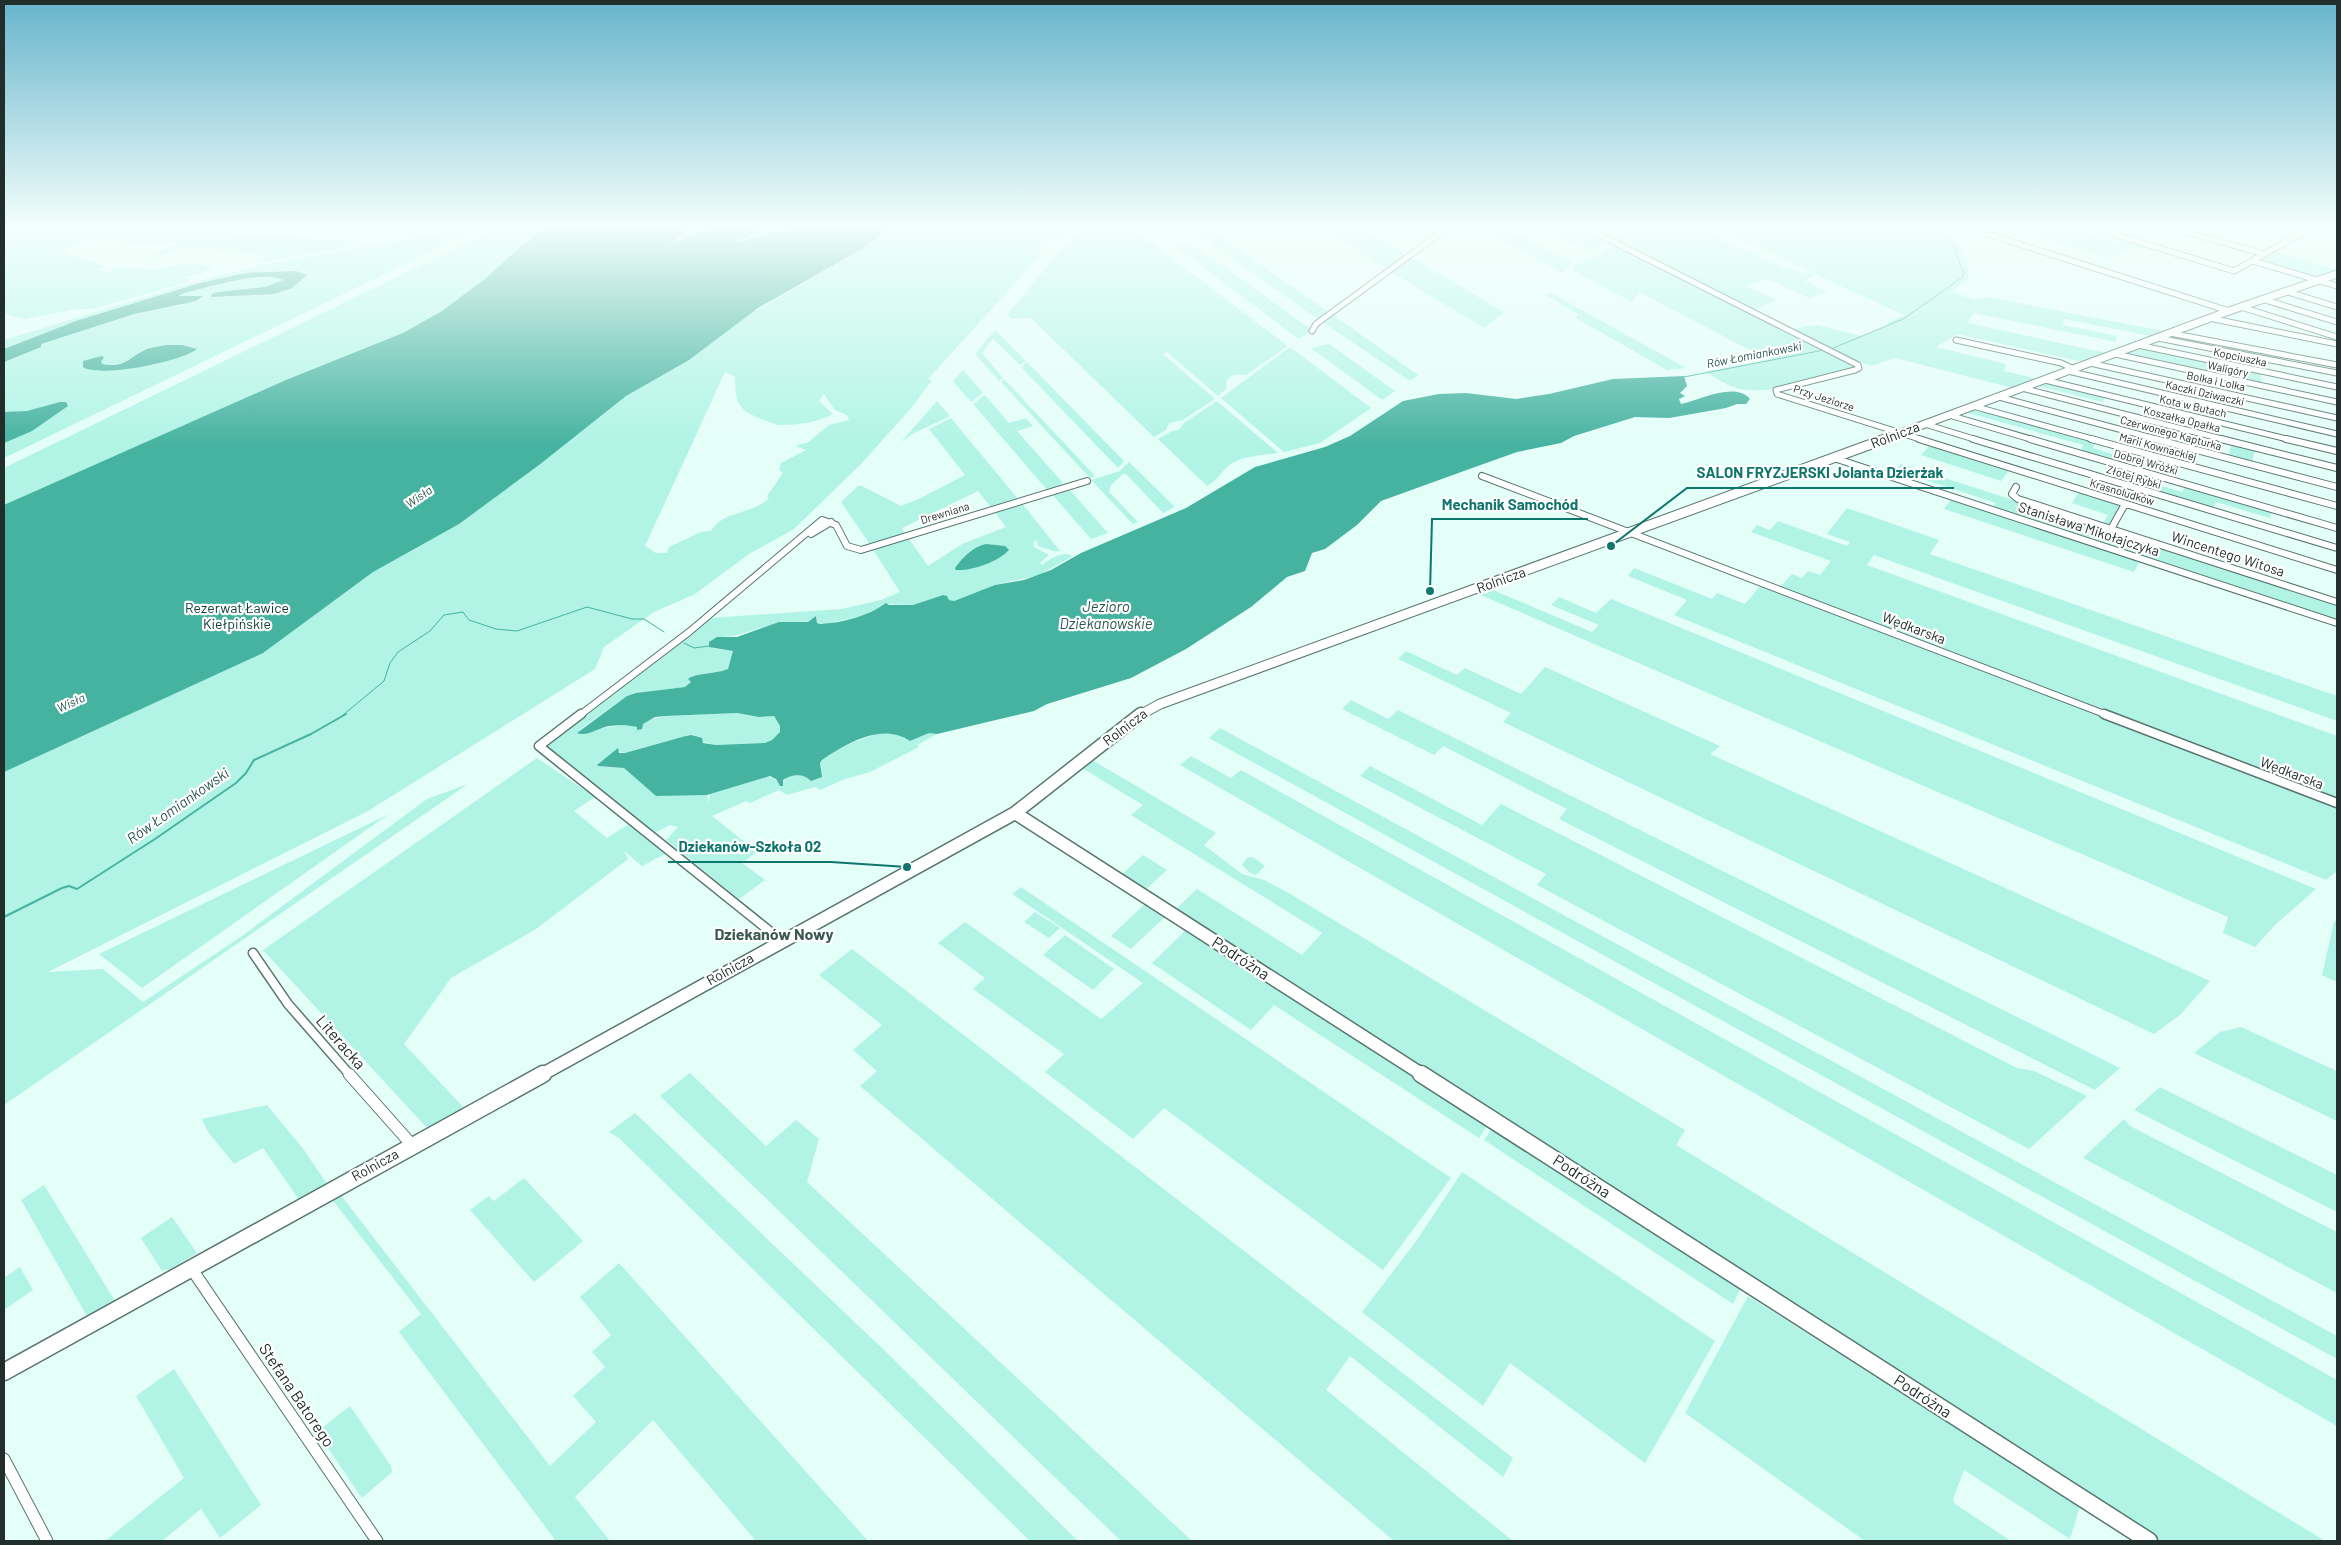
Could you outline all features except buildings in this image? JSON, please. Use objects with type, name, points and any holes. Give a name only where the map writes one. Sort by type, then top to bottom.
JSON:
[{"type":"street","points":[[1312,331],[1316,324],[1347,301]]},
{"type":"street","name":"Przy Jeziorze","points":[[1732,301],[1855,363],[1859,367],[1855,370],[1775,392],[1901,433]]},
{"type":"street","points":[[2198,301],[2229,311]]},
{"type":"street","name":"Rolnicza","points":[[4,1372],[1015,813],[1153,706],[1834,458],[2256,301]]},
{"type":"street","points":[[2269,301],[2337,322]]},
{"type":"street","points":[[2318,301],[2337,307]]},
{"type":"street","points":[[2241,307],[2337,337]]},
{"type":"street","points":[[2209,318],[2337,344]]},
{"type":"street","points":[[2170,333],[2337,365]]},
{"type":"street","points":[[2158,338],[2337,373]]},
{"type":"street","name":"Kaczki Dziwaczki","points":[[1956,340],[2061,363],[2071,370],[2337,434]]},
{"type":"street","name":"Kopciuszka","points":[[2138,345],[2337,387]]},
{"type":"street","name":"Waligóry","points":[[2115,354],[2337,402]]},
{"type":"street","name":"Bolka i Lolka","points":[[2090,363],[2337,418]]},
{"type":"street","name":"Kota w Butach","points":[[2045,380],[2337,451]]},
{"type":"street","name":"Koszałka Opałka","points":[[2022,388],[2337,468]]},
{"type":"street","name":"Czerwonego Kapturka","points":[[1999,397],[2337,487]]},
{"type":"street","name":"Marii Kownackiej","points":[[1974,406],[2337,506]]},
{"type":"street","name":"Dobrej Wróżki","points":[[1949,415],[2337,528]]},
{"type":"street","name":"Złotej Rybki","points":[[1925,424],[2337,548]]},
{"type":"street","name":"Krasnoludków","points":[[1901,433],[2337,570]]},
{"type":"street","name":"Stanisława Mikołajczyka","points":[[1834,458],[2337,623]]},
{"type":"street","name":"Wędkarska","points":[[1482,476],[2337,803]]},
{"type":"street","name":"Drewniana","points":[[830,522],[839,528],[847,546],[861,550],[1087,481]]},
{"type":"street","name":"Wincentego Witosa","points":[[2016,487],[2012,494],[2018,499],[2337,602]]},
{"type":"street","points":[[2111,529],[2125,504]]},
{"type":"street","points":[[782,941],[539,746],[689,632],[822,520],[830,522]]},
{"type":"street","points":[[804,537],[821,530],[830,522]]},
{"type":"street","name":"Podróżna","points":[[1015,813],[2149,1541]]},
{"type":"street","name":"Literacka","points":[[253,953],[288,1004],[412,1145]]},
{"type":"street","name":"Stefana Batorego","points":[[191,1268],[377,1541]]},
{"type":"street","points":[[4,1459],[47,1541]]},
{"type":"green space","points":[[4,301],[120,301],[92,309],[76,309],[25,319],[4,314]]},
{"type":"green space","points":[[131,301],[329,301],[4,458],[4,340]]},
{"type":"green space","name":"Rezerwat Ławice Kiełpińskie","points":[[348,301],[759,301],[754,312],[773,301],[999,301],[928,379],[932,380],[912,407],[861,464],[794,529],[749,554],[695,594],[654,612],[604,647],[595,669],[368,811],[48,972],[103,969],[143,1002],[242,936],[427,799],[468,784],[4,1105],[4,468]],"holes":[[[725,372],[735,377],[739,403],[746,412],[777,425],[815,421],[833,414],[819,401],[824,394],[835,410],[847,415],[849,420],[829,425],[807,443],[797,445],[806,450],[781,463],[779,470],[783,473],[767,496],[769,498],[762,503],[723,519],[711,531],[701,532],[669,547],[667,553],[656,553],[645,546]]]},
{"type":"green space","points":[[1018,301],[1229,301],[1288,346],[1246,375],[1231,377],[1227,380],[1226,389],[1218,396],[1167,352],[1163,354],[1215,399],[1183,420],[1169,423],[1166,430],[1154,437],[1031,318],[1011,319],[1007,315]]},
{"type":"green space","points":[[1248,301],[1272,301],[1309,328],[1310,331],[1299,339]]},
{"type":"green space","points":[[1292,301],[1313,301],[1330,313],[1319,320]]},
{"type":"green space","points":[[1440,301],[1486,301],[1504,312],[1484,328]]},
{"type":"green space","points":[[1556,301],[1566,301],[1686,368],[1667,370],[1576,318],[1578,314]]},
{"type":"green space","points":[[1656,301],[1728,301],[1855,365],[1855,369],[1795,385],[1762,390],[1736,388],[1705,372],[1769,360]]},
{"type":"green space","points":[[1736,301],[1774,301],[1754,310]]},
{"type":"green space","points":[[1874,301],[2008,301],[2164,331],[2151,336],[2064,319],[2063,325],[2117,336],[2116,342],[1973,313],[1968,323],[2106,353],[2083,362],[1957,334],[1936,347],[2006,364],[2004,371],[2038,379],[2013,388],[1895,358],[1871,366],[1854,360],[1794,330],[1818,325],[1861,336],[1887,326],[1889,322],[1904,315]]},
{"type":"green space","points":[[1332,314],[1418,375],[1410,381],[1321,321]]},
{"type":"green space","points":[[995,330],[1026,361],[1020,365],[993,339],[982,353],[1003,378],[999,381],[975,354]]},
{"type":"green space","points":[[1329,344],[1395,391],[1382,400],[1311,348]]},
{"type":"green space","points":[[1290,347],[1371,408],[1320,443],[1284,452],[1221,398]]},
{"type":"green space","points":[[2140,347],[2261,372],[2262,385],[2120,355]]},
{"type":"green space","points":[[1027,362],[1124,461],[1118,468],[1021,367]]},
{"type":"green space","points":[[963,370],[983,393],[971,402],[953,381]]},
{"type":"green space","points":[[1004,379],[1095,476],[1090,478],[1001,382]]},
{"type":"green space","points":[[2047,382],[2105,396],[2103,402],[2037,386]]},
{"type":"green space","points":[[985,395],[1009,423],[1026,418],[1033,426],[1017,431],[1063,483],[1049,492],[973,404]]},
{"type":"green space","points":[[937,401],[950,416],[912,434],[901,442]]},
{"type":"green space","points":[[1217,401],[1278,453],[1238,460],[1227,467],[1207,486],[1158,439],[1172,431],[1179,430],[1185,422]]},
{"type":"green space","points":[[1976,408],[2096,441],[2093,448],[2116,455],[2111,462],[2080,453],[2083,445],[1965,412]]},
{"type":"green space","points":[[951,418],[1019,500],[992,509],[978,491],[902,528],[905,535],[871,546],[841,502],[858,486],[862,486],[901,506],[919,499],[965,475],[929,429]]},
{"type":"green space","points":[[2232,442],[2255,449],[2252,463],[2228,457]]},
{"type":"green space","points":[[1932,443],[2011,468],[2001,481],[1921,455]]},
{"type":"green space","points":[[1129,462],[1175,507],[1163,513],[1126,474],[1123,474],[1111,485],[1109,492],[1138,522],[1133,524],[1091,480],[1120,471]]},
{"type":"green space","points":[[1901,464],[2337,604],[2337,622],[1991,509],[1996,503],[1895,470]]},
{"type":"green space","points":[[2124,475],[2182,492],[2186,485],[2272,509],[2270,518],[2216,502],[2213,509],[2121,482]]},
{"type":"green space","points":[[1068,488],[1108,533],[1091,539],[1051,493]]},
{"type":"green space","points":[[2080,490],[2121,504],[2109,526],[2102,526],[2108,515],[2072,503]]},
{"type":"green space","points":[[1952,498],[2140,560],[2134,572],[1944,509]]},
{"type":"green space","points":[[1021,502],[1060,551],[1038,546],[1037,540],[1033,542],[1034,547],[1049,555],[1040,563],[1042,565],[1053,558],[1065,554],[1073,556],[1039,575],[995,585],[954,601],[949,600],[943,595],[913,605],[885,604],[877,610],[862,616],[826,624],[817,623],[817,617],[804,622],[770,625],[736,635],[717,637],[712,648],[734,651],[728,669],[708,675],[692,676],[689,685],[685,687],[636,693],[627,696],[579,730],[622,726],[637,727],[648,720],[665,716],[737,713],[759,717],[774,716],[780,726],[780,732],[772,740],[765,743],[716,745],[682,737],[625,753],[618,751],[600,762],[598,766],[624,768],[656,796],[702,794],[707,795],[709,803],[710,794],[762,778],[773,778],[780,786],[787,777],[807,776],[822,769],[820,763],[832,753],[873,735],[891,732],[910,741],[929,733],[937,734],[917,745],[919,747],[870,772],[845,779],[820,790],[815,787],[787,795],[779,790],[750,803],[746,801],[712,816],[757,852],[742,863],[765,880],[739,899],[666,840],[678,827],[670,825],[656,832],[635,820],[546,749],[547,741],[710,618],[841,609],[881,600],[900,592],[872,548],[907,536],[928,566],[962,544],[1006,527],[993,510]]},
{"type":"green space","points":[[1847,508],[1939,540],[1930,554],[2337,696],[2337,721],[1874,555],[1867,565],[2337,736],[2337,799],[1780,587],[1792,574],[1802,578],[1808,571],[1820,575],[1831,561],[1751,532],[1757,525],[1770,530],[1778,521],[1847,546],[1850,542],[1827,534]]},
{"type":"green space","points":[[1634,568],[1712,599],[1717,593],[1745,604],[1760,586],[2337,807],[2337,871],[2326,880],[1674,615],[1687,600],[1628,576]]},
{"type":"green space","points":[[1488,588],[1592,632],[1599,625],[1551,605],[1559,597],[1596,613],[1611,599],[2316,889],[2276,924],[2255,947],[2223,933],[2228,917],[1476,593]]},
{"type":"green space","points":[[1406,651],[1457,675],[1465,668],[1521,694],[1545,667],[1720,746],[1710,754],[2210,981],[2181,1014],[2154,1034],[1503,722],[1511,713],[1398,659]]},
{"type":"green space","points":[[1351,700],[1388,719],[1398,710],[2120,1068],[2095,1090],[1559,819],[1567,809],[1443,746],[1434,755],[1342,709]]},
{"type":"green space","points":[[1220,728],[2337,1336],[2337,1359],[1209,738]]},
{"type":"green space","points":[[1191,756],[1231,778],[1241,770],[2337,1380],[2337,1426],[1180,765]]},
{"type":"green space","points":[[537,758],[595,797],[574,811],[607,838],[629,824],[667,853],[642,866],[624,851],[628,859],[536,929],[451,978],[404,1044],[465,1109],[427,1128],[263,950]]},
{"type":"green space","points":[[1092,760],[1216,833],[1204,845],[1242,874],[1264,880],[1285,891],[1685,1130],[1676,1145],[2325,1541],[2161,1541],[1174,911],[1197,889],[1302,955],[1322,933],[1131,815],[1143,805],[1082,768]]},
{"type":"green space","points":[[1370,766],[1482,825],[1501,804],[2017,1068],[2034,1071],[2087,1096],[2029,1149],[1537,885],[1546,874],[1360,776]]},
{"type":"green space","points":[[389,814],[142,988],[99,954]]},
{"type":"green space","points":[[1143,855],[1167,870],[1144,891],[1120,876]]},
{"type":"green space","points":[[1253,857],[1265,866],[1256,875],[1250,873],[1242,865],[1247,858]]},
{"type":"green space","points":[[1021,887],[1451,1178],[1383,1270],[1164,1108],[1133,1139],[1045,1072],[1064,1054],[973,989],[985,978],[938,943],[965,922],[1101,1019],[1143,983],[1012,894]]},
{"type":"green space","points":[[1146,903],[1166,916],[1131,949],[1111,936]]},
{"type":"green space","points":[[1035,912],[1060,928],[1049,938],[1024,922]]},
{"type":"green space","points":[[2337,919],[2337,982],[2322,975],[2334,922]]},
{"type":"green space","points":[[1187,929],[1489,1123],[1479,1138],[1274,1005],[1251,1030],[1152,963]]},
{"type":"green space","points":[[1065,935],[1114,969],[1093,990],[1043,955]]},
{"type":"green space","points":[[852,949],[1513,1458],[1503,1477],[1350,1356],[1326,1390],[1513,1541],[1394,1541],[860,1086],[877,1071],[853,1050],[882,1025],[819,975]]},
{"type":"green space","points":[[2241,1027],[2337,1071],[2337,1121],[2194,1053],[2220,1032]]},
{"type":"green space","points":[[690,1073],[766,1146],[796,1120],[819,1139],[807,1182],[1192,1541],[1121,1541],[660,1096]]},
{"type":"green space","points":[[2160,1087],[2337,1175],[2337,1212],[2134,1110]]},
{"type":"green space","points":[[267,1105],[304,1150],[327,1184],[300,1201],[263,1148],[234,1164],[208,1132],[202,1119]]},
{"type":"green space","points":[[635,1113],[885,1351],[1078,1541],[1030,1541],[619,1138],[609,1132]]},
{"type":"green space","points":[[2124,1119],[2130,1126],[2337,1232],[2337,1293],[2083,1158]]},
{"type":"green space","points":[[1494,1126],[1742,1286],[1733,1304],[1484,1140]]},
{"type":"green space","points":[[1462,1172],[1715,1341],[1645,1463],[1510,1363],[1483,1406],[1362,1312],[1417,1240]]},
{"type":"green space","points":[[524,1178],[583,1241],[534,1282],[470,1210],[489,1196],[494,1201]]},
{"type":"green space","points":[[44,1185],[115,1301],[88,1318],[21,1200]]},
{"type":"green space","points":[[340,1194],[550,1466],[596,1422],[573,1396],[605,1367],[592,1352],[611,1335],[580,1297],[619,1263],[868,1541],[756,1541],[653,1420],[575,1497],[610,1541],[556,1541],[399,1332],[421,1314],[331,1198]]},
{"type":"green space","points":[[172,1217],[197,1253],[171,1269],[162,1271],[141,1238]]},
{"type":"green space","points":[[20,1267],[33,1290],[4,1310],[4,1278]]},
{"type":"green space","points":[[1748,1296],[2080,1506],[2070,1539],[1964,1470],[1953,1499],[1955,1504],[2011,1541],[1865,1541],[1685,1413]]},
{"type":"green space","points":[[174,1369],[261,1505],[220,1538],[201,1509],[162,1541],[105,1541],[184,1478],[136,1396]]},
{"type":"green space","points":[[350,1406],[391,1466],[392,1472],[362,1498],[317,1432]]},
{"type":"water","points":[[141,301],[196,301],[134,314],[41,344],[41,347],[4,362],[4,349],[76,321]]},
{"type":"water","name":"Wisła","points":[[455,301],[770,301],[758,308],[689,360],[626,396],[539,465],[459,524],[373,572],[263,653],[4,772],[4,505],[286,380],[403,333],[442,311]]},
{"type":"water","points":[[167,345],[182,345],[197,349],[175,359],[122,370],[92,370],[83,367],[83,361],[102,356],[104,358],[101,361],[102,364],[117,365],[147,349]]},
{"type":"water","name":"Jezioro Dziekanowskie","points":[[1684,376],[1687,386],[1680,393],[1685,396],[1679,399],[1681,404],[1717,393],[1727,392],[1744,394],[1750,399],[1746,404],[1737,404],[1726,408],[1669,418],[1635,417],[1574,436],[1561,443],[1517,452],[1381,501],[1357,525],[1325,549],[1312,553],[1305,571],[1287,577],[1251,607],[1186,649],[1131,678],[1047,704],[1034,711],[937,734],[929,733],[910,741],[899,736],[876,734],[842,747],[822,760],[820,763],[822,777],[811,781],[801,776],[790,776],[783,780],[783,786],[780,786],[776,779],[770,776],[707,795],[656,796],[624,768],[597,765],[618,748],[619,753],[625,753],[691,735],[702,738],[703,743],[716,745],[765,743],[772,740],[780,732],[780,726],[774,716],[759,717],[737,713],[665,716],[655,717],[643,724],[642,729],[637,730],[637,727],[616,725],[585,734],[577,733],[627,696],[636,693],[685,687],[691,682],[688,679],[691,677],[728,669],[733,651],[709,647],[709,642],[717,637],[737,637],[779,622],[808,622],[816,616],[817,623],[820,624],[837,622],[872,612],[886,603],[889,605],[913,605],[943,595],[947,596],[949,600],[954,601],[995,585],[1024,580],[1051,570],[1081,553],[1186,508],[1255,467],[1325,447],[1350,436],[1403,401],[1439,394],[1466,393],[1516,399],[1549,394],[1613,379]]},
{"type":"water","points":[[66,402],[68,406],[32,431],[4,443],[4,412],[27,411]]},
{"type":"water","points":[[986,544],[1005,546],[1009,550],[984,565],[956,570],[955,568],[961,560],[969,553],[977,547]]},
{"type":"waterway","name":"Rów Łomiankowski","points":[[1831,349],[1903,319],[1929,301]]},
{"type":"waterway","name":"Rów Łomiankowski","points":[[1684,377],[1824,350]]},
{"type":"waterway","name":"Rów Łomiankowski","points":[[343,715],[384,681],[390,663],[398,652],[430,631],[444,615],[463,612],[469,620],[496,629],[517,631],[587,607],[632,619],[644,619],[664,632]]},
{"type":"waterway","name":"Rów Łomiankowski","points":[[684,643],[694,648],[709,646]]},
{"type":"waterway","name":"Rów Łomiankowski","points":[[4,917],[62,888],[69,886],[77,889],[155,839],[236,783],[246,773],[254,760],[311,734],[346,714]]},
{"type":"place","name":"SALON FRYZJERSKI Jolanta Dzierżak","points":[[1611,546]]},
{"type":"place","name":"Mechanik Samochód","points":[[1430,591]]},
{"type":"place","name":"Dziekanów-Szkoła 02","points":[[907,867]]},
{"type":"district","name":"Dziekanów Nowy","points":[[774,934]]}]
